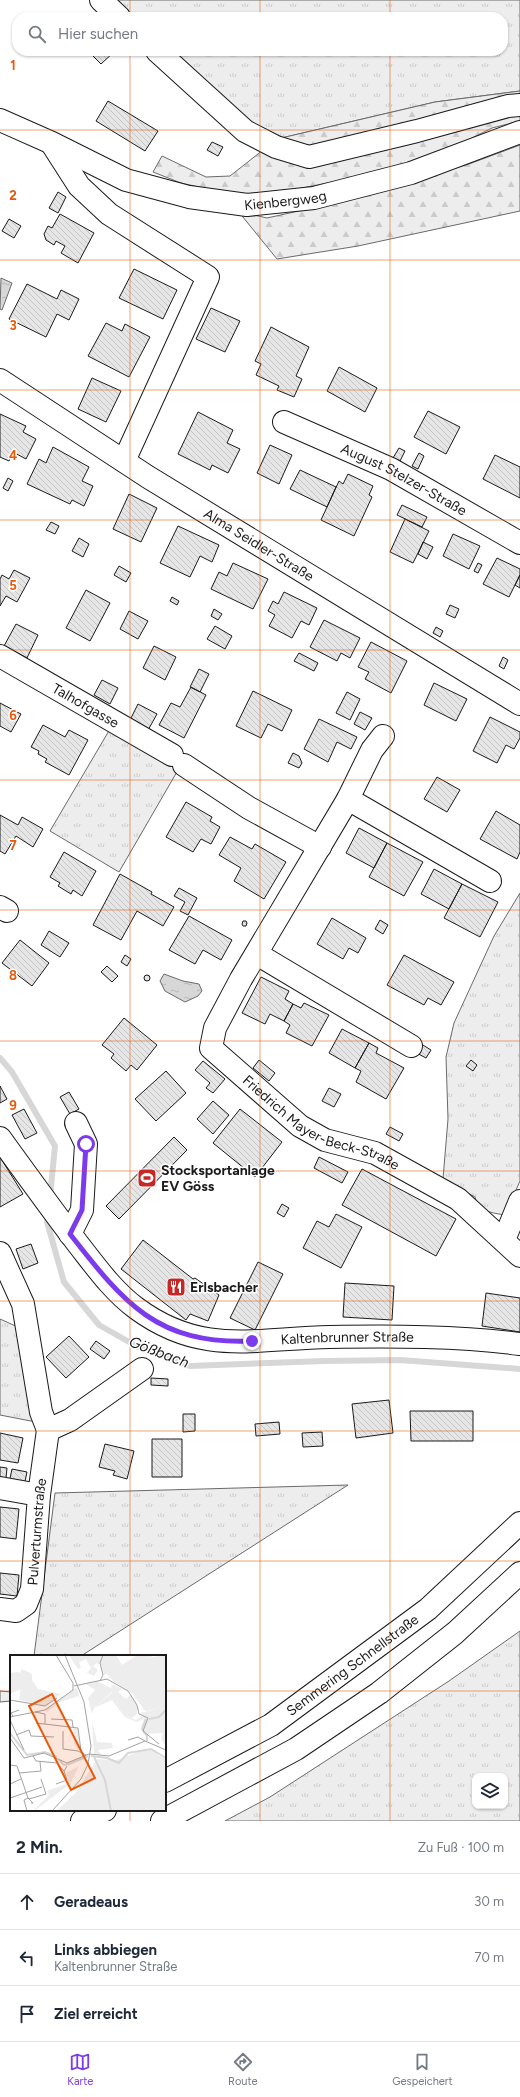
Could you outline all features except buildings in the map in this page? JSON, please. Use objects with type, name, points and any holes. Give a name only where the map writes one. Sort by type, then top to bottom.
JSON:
[{"type":"main road","points":[[100,0],[113,12]]},
{"type":"main road","points":[[162,56],[245,131],[276,147],[309,157],[417,131],[508,106],[520,105]]},
{"type":"main road","name":"Kienbergweg","points":[[0,120],[52,143],[126,180],[189,197],[247,205],[314,198],[411,174],[520,132]]},
{"type":"main road","points":[[52,143],[80,186],[109,214],[208,277],[160,379],[124,461]]},
{"type":"main road","name":"Alma Seidler-Straße","points":[[0,380],[124,461],[520,704]]},
{"type":"main road","name":"August Stelzer-Straße","points":[[284,422],[392,469],[520,543]]},
{"type":"main road","name":"Talhofgasse","points":[[0,656],[178,760],[249,808],[320,847]]},
{"type":"main road","name":"Friedrich Mayer-Beck-Straße","points":[[383,736],[372,750],[348,798],[215,1028],[211,1048],[300,1126],[325,1140],[375,1153],[458,1199],[520,1256]]},
{"type":"main road","points":[[348,798],[490,881]]},
{"type":"main road","points":[[258,954],[411,1046]]},
{"type":"main road","points":[[66,1228],[82,1210],[86,1144],[76,1123]]},
{"type":"main road","name":"Kaltenbrunner Straße","points":[[0,1138],[104,1278],[157,1332],[224,1342],[329,1337],[372,1337],[468,1340],[520,1344]]},
{"type":"main road","points":[[504,1240],[520,1201]]},
{"type":"main road","points":[[0,1253],[22,1304],[40,1412],[48,1430],[70,1420],[142,1369]]},
{"type":"main road","name":"Pulverturmstraße","points":[[0,1609],[16,1611],[26,1604],[32,1589],[39,1495],[48,1430]]},
{"type":"main road","points":[[0,1488],[39,1495]]},
{"type":"main road","name":"Semmering Schnellstraße","points":[[166,1780],[270,1725],[428,1609],[520,1523]]},
{"type":"main road","points":[[162,1821],[296,1749],[379,1693],[455,1633],[520,1573]]},
{"type":"main road","points":[[82,1821],[103,1811]]},
{"type":"green space","points":[[111,0],[520,0],[520,91],[435,102],[277,139],[249,126],[172,56],[508,56],[508,12],[124,12]]},
{"type":"green space","points":[[520,91],[520,121],[492,128],[446,151],[402,168],[292,190],[244,194],[181,183],[153,172],[162,156],[206,177],[230,176],[277,139],[435,102]]},
{"type":"green space","points":[[520,145],[520,211],[358,246],[277,259],[238,211],[267,218],[312,208],[374,193],[469,164]]},
{"type":"green space","points":[[110,729],[178,770],[119,872],[50,831]]},
{"type":"green space","points":[[520,893],[520,1181],[505,1215],[483,1209],[475,1197],[443,1179],[448,1119],[446,1057],[454,1023],[494,936]]},
{"type":"green space","points":[[0,1319],[20,1328],[36,1422],[0,1415]]},
{"type":"green space","points":[[348,1485],[83,1655],[34,1655],[55,1493]]},
{"type":"green space","points":[[520,1631],[520,1821],[225,1821],[270,1797],[449,1681]]},
{"type":"green space","points":[[0,1691],[10,1692],[10,1701],[0,1702]]},
{"type":"water","points":[[1,278],[12,283],[2,310],[0,309]]},
{"type":"water","points":[[164,974],[183,981],[199,984],[202,991],[198,996],[185,1002],[165,991],[160,981]]},
{"type":"waterway","name":"Gößbach","points":[[0,1058],[12,1072],[55,1146],[50,1197]]},
{"type":"waterway","name":"Gößbach","points":[[48,1214],[47,1222],[64,1282],[99,1325],[138,1347],[190,1366],[400,1360],[520,1369]]},
{"type":"place","name":"Stocksportanlage EV Göss","points":[[147,1178]]},
{"type":"place","name":"Erlsbacher","points":[[176,1287]]},
{"type":"route","points":[[86,1144],[82,1210],[70,1234],[104,1278],[135,1308],[160,1324],[175,1331],[196,1338],[224,1342],[252,1341]]}]
